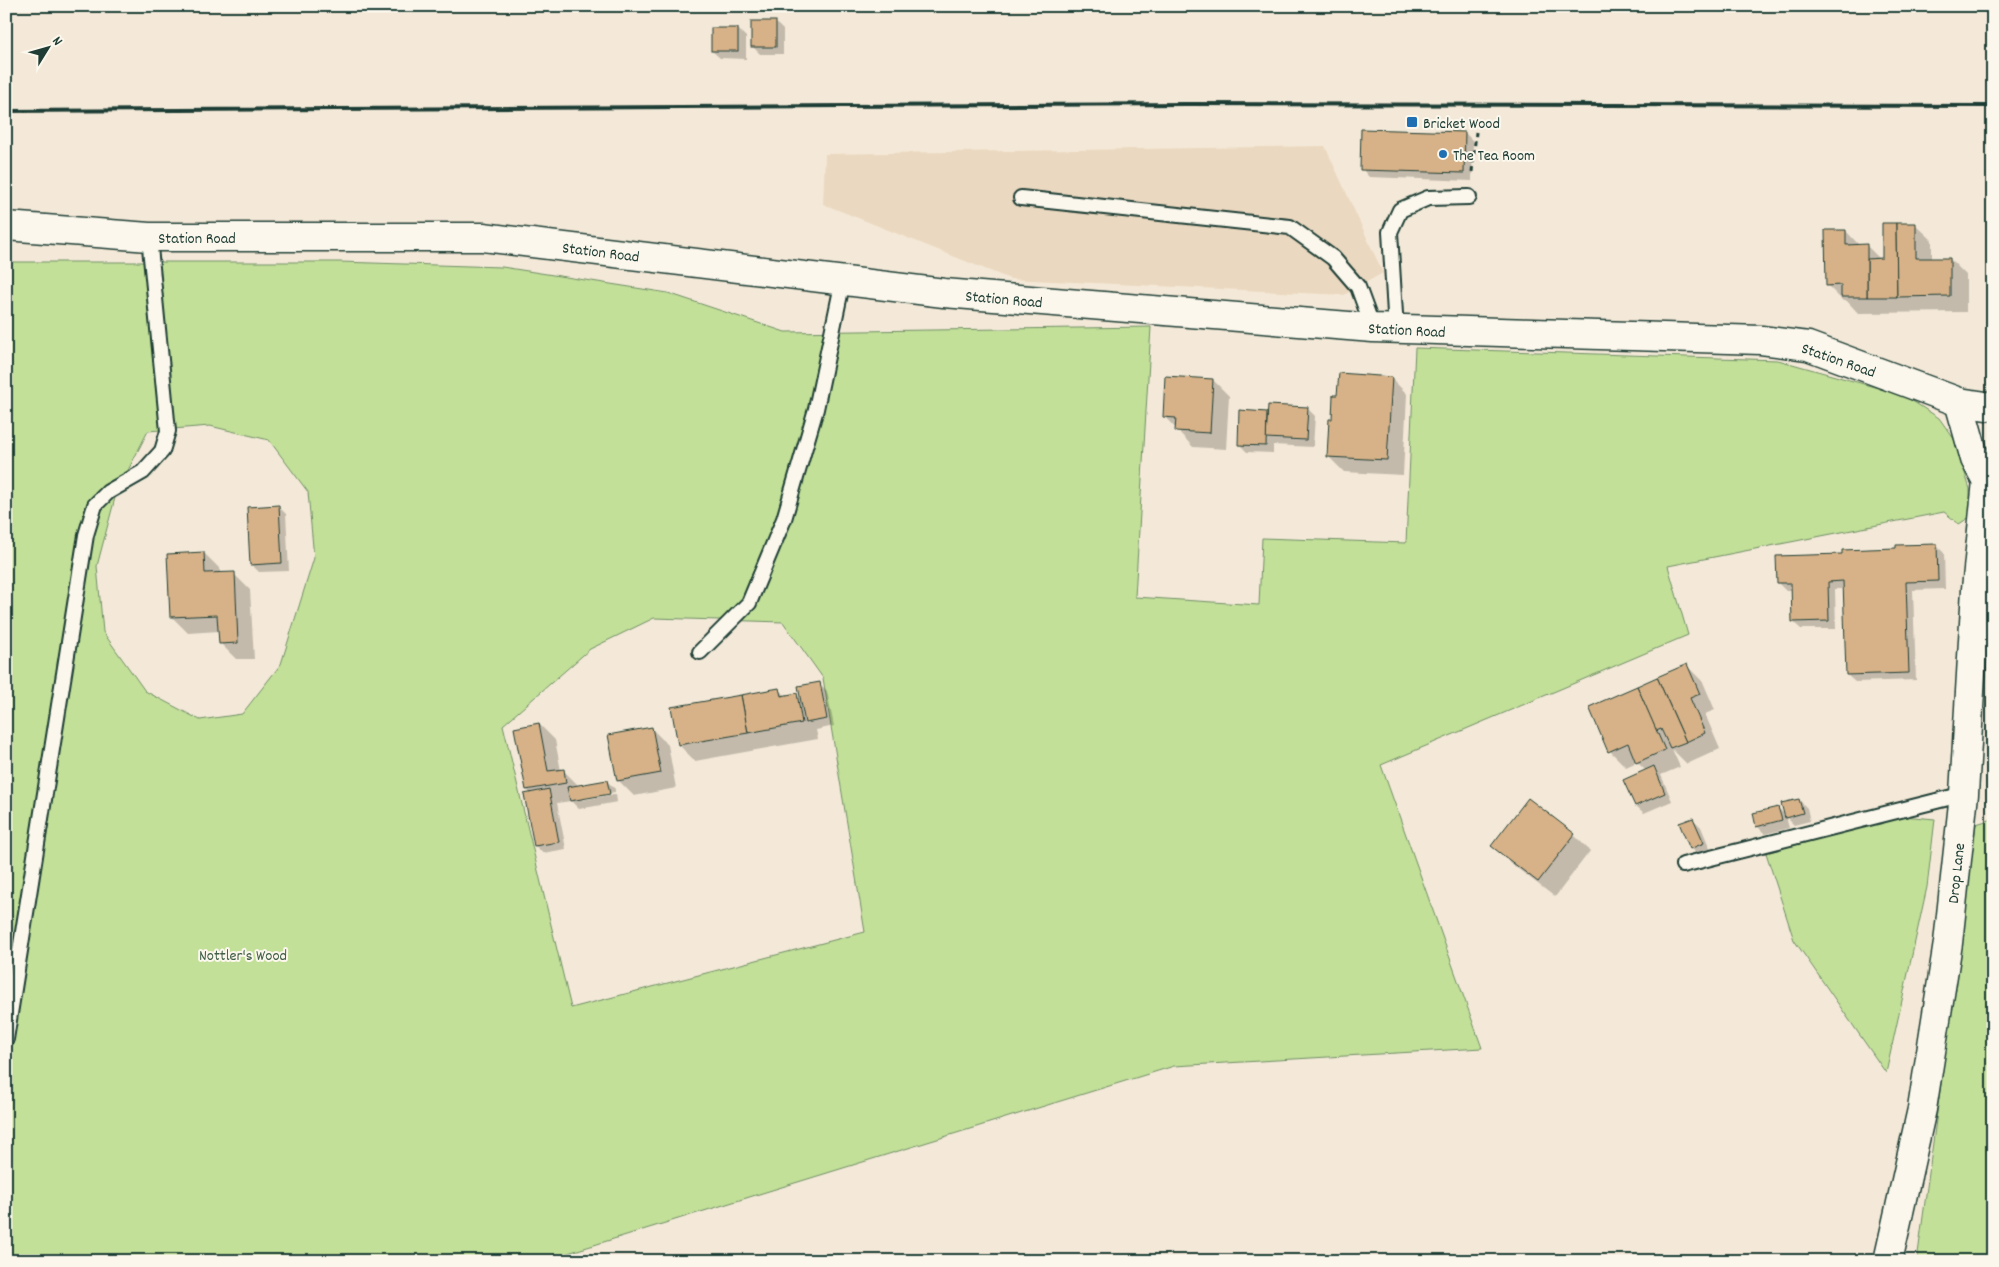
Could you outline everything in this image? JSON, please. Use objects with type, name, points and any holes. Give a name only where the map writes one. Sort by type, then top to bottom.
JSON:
[{"type":"street","name":"Station Road","points":[[6,226],[149,237],[483,237],[944,293],[1384,329],[1761,340],[1808,346],[1958,402],[1993,407]]},
{"type":"street","name":"Drop Lane","points":[[1888,1261],[1922,1109],[1948,943],[1964,794],[1976,589],[1990,478],[1975,459],[1958,402]]},
{"type":"lane","points":[[1384,329],[1390,232],[1400,210],[1428,198],[1469,197]]},
{"type":"lane","points":[[1020,198],[1290,227],[1333,258],[1358,287],[1384,329]]},
{"type":"lane","points":[[6,1039],[86,535],[95,505],[108,492],[143,472],[162,451],[168,431],[149,237]]},
{"type":"lane","points":[[700,652],[748,604],[784,519],[816,409],[844,280]]},
{"type":"lane","points":[[1683,865],[1964,794]]},
{"type":"path","points":[[1469,197],[1476,132]]},
{"type":"shaded area","points":[[1325,146],[1383,273],[1344,295],[1010,279],[823,204],[825,154]]},
{"type":"green space","name":"Nottler's Wood","points":[[6,262],[339,262],[502,267],[668,293],[785,332],[1151,327],[1135,597],[1259,605],[1262,538],[1406,543],[1415,348],[1778,360],[1903,395],[1939,418],[1954,439],[1970,489],[1970,517],[1959,524],[1944,512],[1668,566],[1688,635],[1381,765],[1482,1048],[1174,1066],[542,1261],[6,1261]],"holes":[[[210,426],[269,440],[308,492],[314,558],[281,664],[242,714],[200,720],[145,691],[103,632],[97,566],[116,494],[148,431]],[[654,618],[783,622],[823,678],[865,932],[571,1008],[503,725],[590,649]]]},
{"type":"green space","points":[[1903,816],[1935,819],[1927,887],[1886,1073],[1794,940],[1766,853],[1852,828]]},
{"type":"green space","points":[[1993,819],[1993,1261],[1917,1261],[1976,824]]},
{"type":"building","points":[[751,21],[776,21],[776,47],[751,47]]},
{"type":"building","points":[[711,28],[738,28],[738,51],[711,51]]},
{"type":"building","points":[[1361,129],[1465,132],[1464,173],[1360,170]]},
{"type":"building","points":[[1882,223],[1896,223],[1897,297],[1867,297],[1867,259],[1882,258]]},
{"type":"building","points":[[1896,223],[1916,223],[1916,258],[1950,258],[1950,296],[1897,297]]},
{"type":"building","points":[[1825,230],[1846,230],[1846,245],[1867,244],[1867,297],[1841,297],[1841,285],[1826,286]]},
{"type":"building","points":[[1339,373],[1392,377],[1387,460],[1327,457],[1329,419],[1332,419],[1333,395],[1337,395]]},
{"type":"building","points":[[1165,376],[1213,379],[1210,433],[1175,431],[1176,418],[1163,417]]},
{"type":"building","points":[[1268,405],[1308,407],[1306,440],[1266,438]]},
{"type":"building","points":[[1239,410],[1267,412],[1266,446],[1238,445]]},
{"type":"building","points":[[279,505],[282,563],[250,565],[247,507]]},
{"type":"building","points":[[1937,544],[1938,581],[1906,582],[1909,673],[1846,675],[1843,581],[1828,582],[1829,621],[1792,622],[1791,583],[1777,583],[1776,556],[1842,554],[1842,550],[1896,548],[1896,545]]},
{"type":"building","points":[[204,552],[205,573],[235,572],[238,643],[219,644],[217,615],[170,617],[167,554]]},
{"type":"building","points":[[1687,664],[1700,694],[1690,698],[1705,733],[1686,742],[1657,677]]},
{"type":"building","points":[[1657,677],[1686,742],[1670,748],[1661,729],[1656,731],[1637,686]]},
{"type":"building","points":[[820,682],[827,719],[805,723],[798,686]]},
{"type":"building","points":[[1637,686],[1665,750],[1636,763],[1628,743],[1608,752],[1589,707]]},
{"type":"building","points":[[779,688],[781,696],[797,693],[802,723],[748,733],[741,695]]},
{"type":"building","points":[[741,695],[748,733],[678,745],[671,707]]},
{"type":"building","points":[[539,723],[548,771],[564,769],[566,783],[526,790],[514,728]]},
{"type":"building","points":[[652,727],[661,773],[617,781],[608,735]]},
{"type":"building","points":[[1654,766],[1665,793],[1635,806],[1623,780]]},
{"type":"building","points":[[607,780],[610,794],[570,801],[567,787]]},
{"type":"building","points":[[549,789],[559,842],[534,846],[524,794]]},
{"type":"building","points":[[1528,798],[1575,834],[1538,882],[1491,846]]},
{"type":"building","points":[[1799,799],[1803,813],[1785,818],[1781,803]]},
{"type":"building","points":[[1778,807],[1782,820],[1756,827],[1753,813]]},
{"type":"building","points":[[1693,818],[1704,843],[1690,849],[1679,823]]},
{"type":"railway","points":[[6,111],[1188,104],[1993,106]]},
{"type":"place","name":"Bricket Wood","points":[[1412,122]]},
{"type":"place","name":"The Tea Room","points":[[1443,154]]}]
